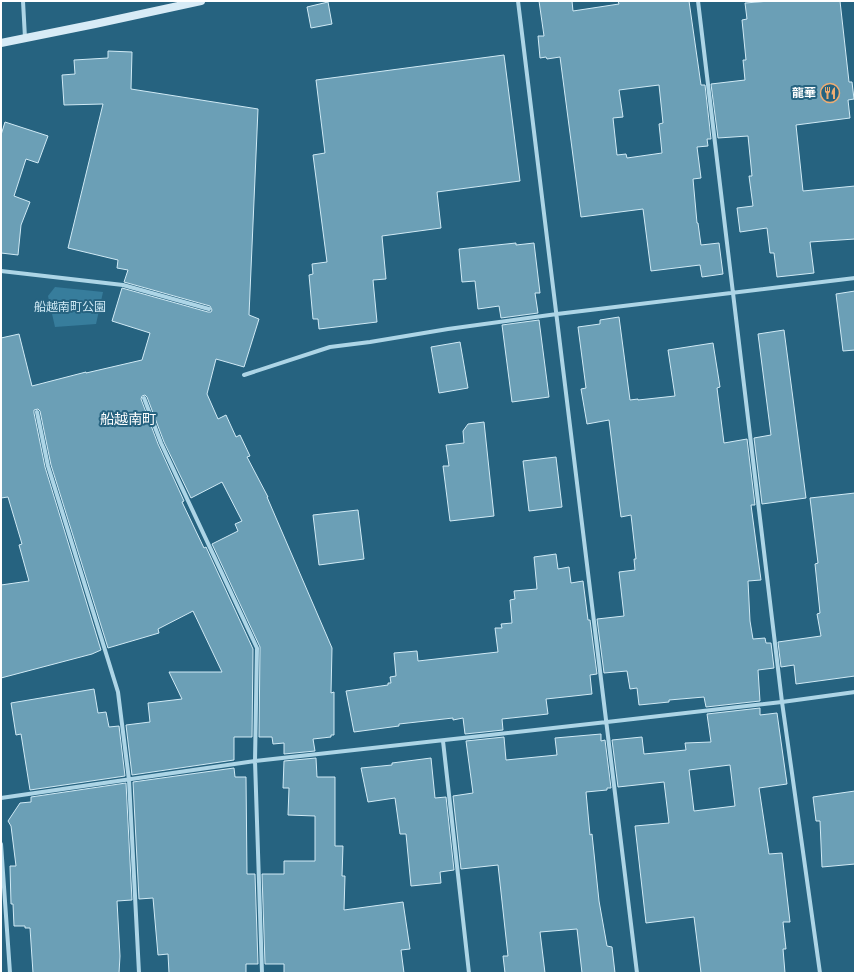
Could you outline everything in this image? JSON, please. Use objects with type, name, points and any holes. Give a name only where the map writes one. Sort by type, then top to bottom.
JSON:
[{"type":"street","points":[[22,1],[25,38]]},
{"type":"street","points":[[1,43],[201,1]]},
{"type":"street","points":[[518,1],[637,973]]},
{"type":"street","points":[[698,1],[782,702],[820,973]]},
{"type":"street","points":[[1,271],[123,285],[209,309]]},
{"type":"street","points":[[244,375],[330,347],[557,314],[733,294],[855,278]]},
{"type":"street","points":[[144,398],[161,443],[257,648],[255,761],[262,973]]},
{"type":"street","points":[[36,412],[48,466],[118,692],[129,780],[139,973]]},
{"type":"street","points":[[1,798],[255,761],[443,741],[782,702],[855,692]]},
{"type":"street","points":[[443,741],[469,973]]},
{"type":"street","points":[[1,844],[10,973]]},
{"type":"green space","name":"船越南町公園","points":[[55,287],[103,292],[96,324],[55,327],[48,296]]},
{"type":"building","points":[[539,1],[572,1],[573,11],[619,4],[618,1],[689,1],[701,85],[705,85],[711,139],[707,139],[708,146],[697,147],[701,178],[693,179],[697,223],[701,245],[719,243],[723,274],[702,277],[700,265],[651,271],[643,209],[581,217],[560,57],[547,59],[546,57],[540,58],[538,36],[544,36]],"holes":[[[659,85],[663,123],[659,124],[662,153],[627,158],[626,154],[617,155],[613,118],[623,117],[619,90]]]},
{"type":"building","points":[[770,1],[840,1],[849,82],[852,82],[854,99],[848,100],[850,118],[796,125],[803,191],[855,186],[855,239],[810,242],[814,273],[777,277],[774,253],[770,253],[767,228],[740,232],[737,208],[753,206],[749,176],[752,176],[748,136],[718,138],[711,84],[745,80],[743,60],[746,60],[742,20],[747,19],[745,3]]},
{"type":"building","points":[[328,2],[332,24],[311,28],[307,7]]},
{"type":"building","points":[[108,51],[132,52],[131,89],[258,109],[249,315],[259,319],[244,367],[216,359],[207,394],[218,419],[226,415],[236,437],[240,435],[250,456],[247,457],[268,497],[332,648],[331,693],[334,692],[334,735],[331,735],[331,737],[313,739],[315,751],[284,754],[284,743],[273,744],[272,737],[259,737],[260,647],[212,544],[238,531],[235,524],[242,521],[222,482],[191,498],[164,442],[145,395],[142,396],[141,399],[158,444],[184,501],[182,502],[204,548],[206,547],[253,649],[252,737],[234,737],[234,760],[132,775],[126,725],[150,722],[148,703],[182,699],[169,672],[222,672],[193,611],[158,629],[159,633],[108,648],[51,465],[40,411],[38,409],[34,410],[34,413],[45,467],[101,650],[92,654],[1,678],[1,585],[29,581],[19,545],[22,544],[8,497],[1,498],[1,338],[19,334],[32,386],[86,372],[142,360],[150,333],[112,321],[122,288],[208,312],[211,312],[212,310],[210,306],[124,282],[128,270],[117,268],[118,260],[68,248],[103,104],[64,105],[62,75],[75,74],[74,60],[108,58]]},
{"type":"building","points":[[504,55],[520,181],[437,192],[441,228],[382,236],[386,279],[373,280],[377,322],[319,329],[318,319],[313,319],[309,275],[313,274],[312,264],[327,262],[313,155],[325,153],[316,80]]},
{"type":"building","points":[[5,122],[48,136],[38,163],[26,159],[14,196],[30,202],[21,225],[18,255],[1,253],[1,135]]},
{"type":"building","points":[[516,243],[516,245],[534,243],[540,293],[535,293],[538,313],[501,318],[499,306],[478,309],[475,281],[462,282],[459,249]]},
{"type":"building","points":[[855,291],[855,350],[843,351],[836,294]]},
{"type":"building","points":[[619,317],[630,400],[675,396],[668,350],[713,343],[720,387],[717,388],[724,443],[747,439],[755,505],[751,505],[761,580],[748,581],[750,621],[753,639],[765,638],[766,643],[771,643],[774,668],[758,670],[760,701],[706,707],[704,697],[669,700],[669,702],[639,705],[637,688],[630,689],[627,671],[604,673],[597,619],[624,616],[619,572],[635,570],[634,559],[636,559],[631,515],[621,517],[609,420],[587,424],[581,389],[586,388],[578,327],[600,324],[600,320]]},
{"type":"building","points":[[539,320],[549,397],[512,402],[502,325]]},
{"type":"building","points":[[784,330],[806,498],[762,504],[754,438],[771,435],[758,334]]},
{"type":"building","points":[[460,342],[468,388],[439,393],[431,347]]},
{"type":"building","points":[[484,422],[494,516],[450,521],[443,466],[449,466],[446,445],[464,443],[463,431],[468,424]]},
{"type":"building","points":[[556,457],[562,507],[529,511],[523,461]]},
{"type":"building","points":[[855,493],[855,676],[796,684],[794,665],[781,667],[778,642],[821,636],[817,614],[820,613],[815,564],[818,563],[810,498]]},
{"type":"building","points":[[358,510],[364,559],[319,565],[313,515]]},
{"type":"building","points":[[556,554],[558,569],[569,567],[571,583],[583,581],[597,674],[590,675],[592,694],[546,699],[548,714],[502,719],[503,730],[465,734],[463,718],[453,720],[453,718],[399,724],[399,726],[354,732],[346,691],[388,685],[388,683],[391,683],[390,677],[396,676],[394,653],[417,651],[418,661],[498,652],[495,628],[502,628],[501,624],[512,623],[510,600],[515,599],[514,591],[537,589],[534,557]]},
{"type":"building","points":[[94,689],[98,713],[106,712],[109,727],[119,726],[125,776],[30,790],[21,734],[16,735],[11,703]]},
{"type":"building","points":[[760,708],[760,715],[777,713],[787,784],[759,788],[769,854],[782,853],[790,922],[783,922],[786,949],[783,949],[785,973],[701,973],[694,917],[646,923],[635,826],[669,823],[664,782],[618,787],[612,740],[642,737],[644,754],[686,750],[685,743],[711,742],[707,714]],"holes":[[[730,765],[735,806],[694,811],[689,770]]]},
{"type":"building","points":[[601,734],[601,741],[605,740],[611,788],[607,788],[607,790],[586,792],[599,901],[607,946],[612,947],[615,973],[582,973],[577,929],[540,932],[545,973],[505,973],[503,956],[508,956],[498,865],[461,869],[453,796],[473,793],[466,741],[504,737],[506,760],[557,755],[555,738]]},
{"type":"building","points":[[316,758],[317,777],[335,777],[335,846],[343,846],[342,876],[345,876],[344,910],[403,902],[410,949],[401,950],[404,973],[284,973],[284,964],[265,964],[262,874],[284,874],[284,861],[315,861],[315,816],[288,815],[289,788],[283,788],[284,761]]},
{"type":"building","points":[[431,758],[435,798],[446,797],[454,870],[440,872],[441,883],[411,886],[406,834],[400,834],[395,798],[368,802],[361,768],[392,765],[392,763]]},
{"type":"building","points":[[234,768],[235,777],[246,777],[247,874],[255,874],[258,964],[246,964],[246,973],[169,973],[168,954],[158,955],[153,898],[139,899],[133,782]]},
{"type":"building","points":[[126,783],[132,900],[117,901],[120,956],[119,973],[33,973],[30,928],[25,928],[25,926],[14,926],[13,904],[11,904],[10,866],[16,866],[11,826],[8,821],[20,803],[31,802],[31,797]]},
{"type":"building","points":[[855,791],[855,864],[822,867],[820,821],[816,821],[813,797]]},
{"type":"place","name":"龍華","points":[[830,93]]},
{"type":"district","name":"船越南町","points":[[128,419]]}]
